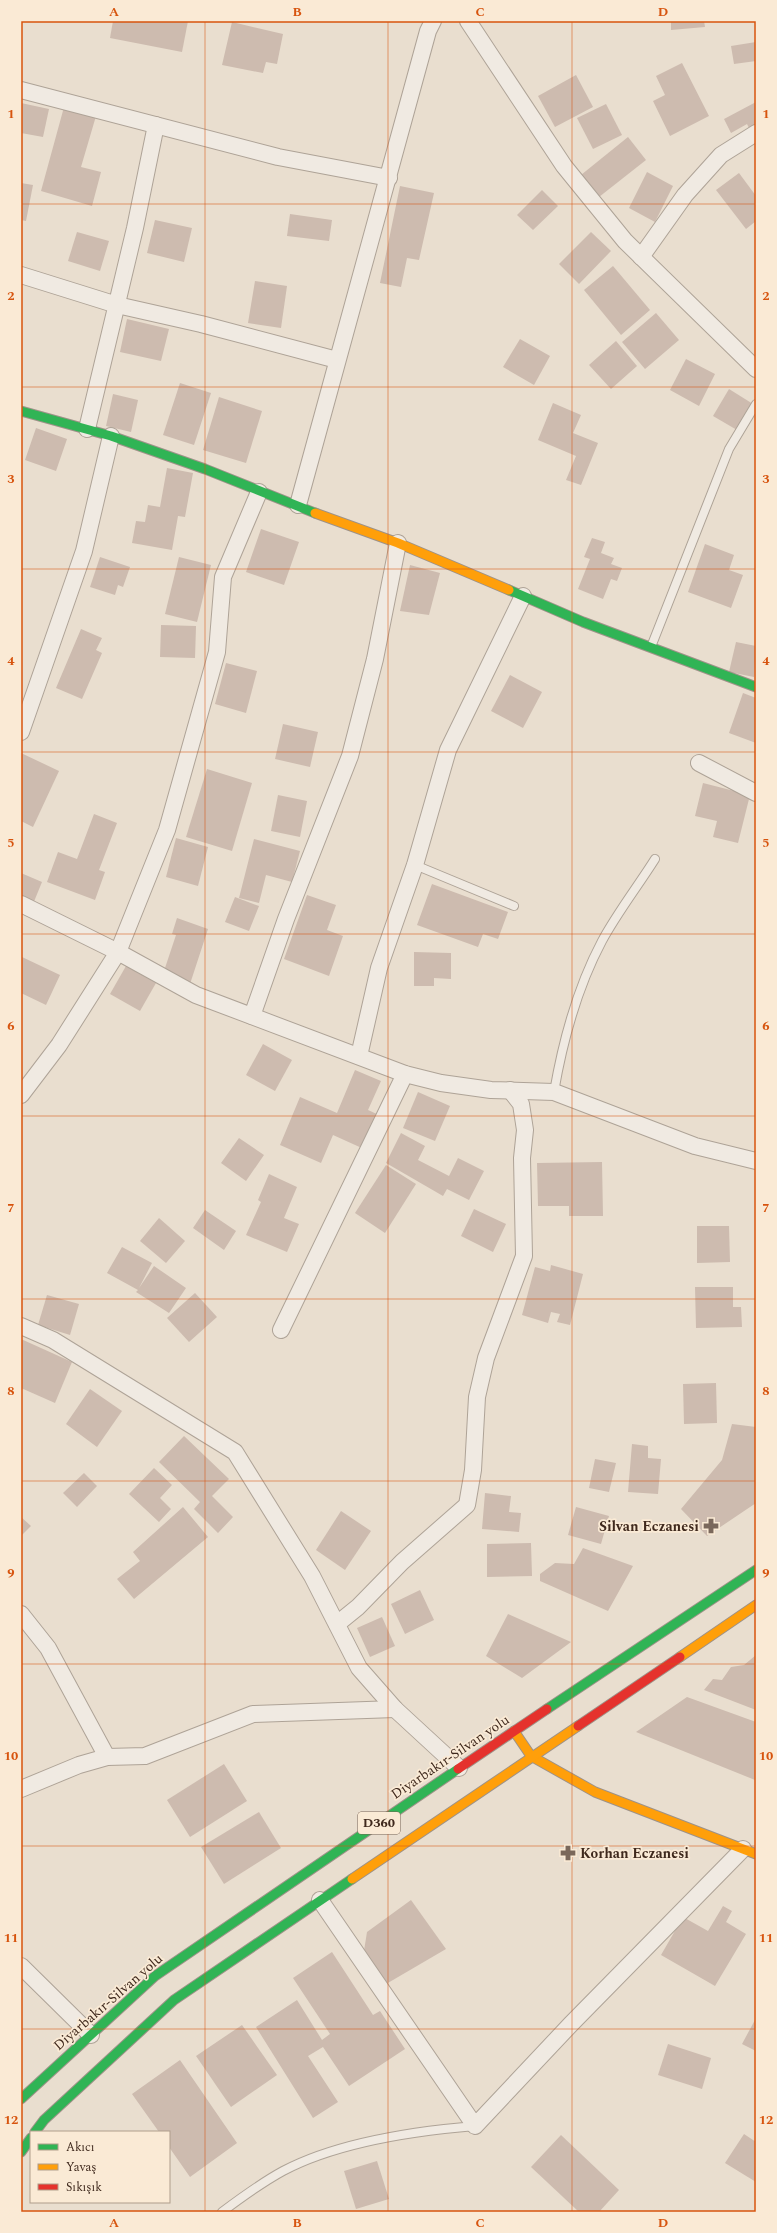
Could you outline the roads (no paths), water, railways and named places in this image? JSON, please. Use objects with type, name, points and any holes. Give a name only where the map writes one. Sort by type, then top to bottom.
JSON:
[{"type":"main road","points":[[21,411],[111,436],[205,469],[259,492],[298,505],[398,543],[523,596],[756,687]]},
{"type":"main road","name":"Diyarbakır-Silvan yolu","points":[[21,2099],[155,1976],[514,1730],[756,1570]]},
{"type":"main road","name":"D360","points":[[36,2131],[44,2120],[174,2000],[531,1756],[756,1605]]},
{"type":"main road","points":[[514,1730],[531,1756],[595,1792],[750,1852]]},
{"type":"main road","points":[[21,2152],[30,2139]]},
{"type":"street","points":[[298,505],[337,360],[389,178],[428,31],[433,21]]},
{"type":"street","points":[[468,21],[564,166],[625,241],[756,368]]},
{"type":"street","points":[[21,90],[278,157],[389,178]]},
{"type":"street","points":[[87,429],[117,305],[156,125]]},
{"type":"street","points":[[641,257],[685,195],[721,155],[756,134]]},
{"type":"street","points":[[21,275],[117,305],[201,324],[337,360]]},
{"type":"street","points":[[21,732],[84,551],[111,436]]},
{"type":"street","points":[[21,1095],[59,1045],[118,952],[167,830],[217,652],[223,577],[259,492]]},
{"type":"street","points":[[252,1016],[286,919],[350,756],[375,659],[398,543]]},
{"type":"street","points":[[359,1056],[379,968],[415,864],[448,750],[523,596]]},
{"type":"street","points":[[699,763],[756,793]]},
{"type":"street","points":[[21,904],[118,952],[196,995],[405,1074],[441,1083],[491,1090],[554,1092],[688,1144],[756,1161]]},
{"type":"street","points":[[281,1330],[405,1074]]},
{"type":"street","points":[[337,1624],[358,1607],[402,1562],[467,1505],[473,1470],[476,1397],[484,1364],[524,1256],[522,1158],[525,1130],[521,1104],[510,1090]]},
{"type":"street","points":[[21,1326],[53,1340],[235,1452],[312,1576],[359,1668],[395,1709],[459,1768]]},
{"type":"street","points":[[21,1614],[48,1648],[107,1757]]},
{"type":"street","points":[[21,1789],[79,1765],[107,1757],[145,1756],[253,1714],[395,1709]]},
{"type":"street","points":[[320,1900],[475,2126],[571,2024],[750,1852]]},
{"type":"street","points":[[21,1966],[91,2034]]},
{"type":"lane","points":[[651,647],[729,449],[756,404]]},
{"type":"lane","points":[[554,1092],[564,1039],[587,973],[602,941],[655,859]]},
{"type":"lane","points":[[415,864],[514,906]]},
{"type":"lane","points":[[222,2212],[261,2184],[284,2170],[313,2159],[343,2149],[406,2134],[475,2126]]},
{"type":"place","name":"Silvan Eczanesi","points":[[711,1526]]},
{"type":"place","name":"Korhan Eczanesi","points":[[568,1853]]}]
